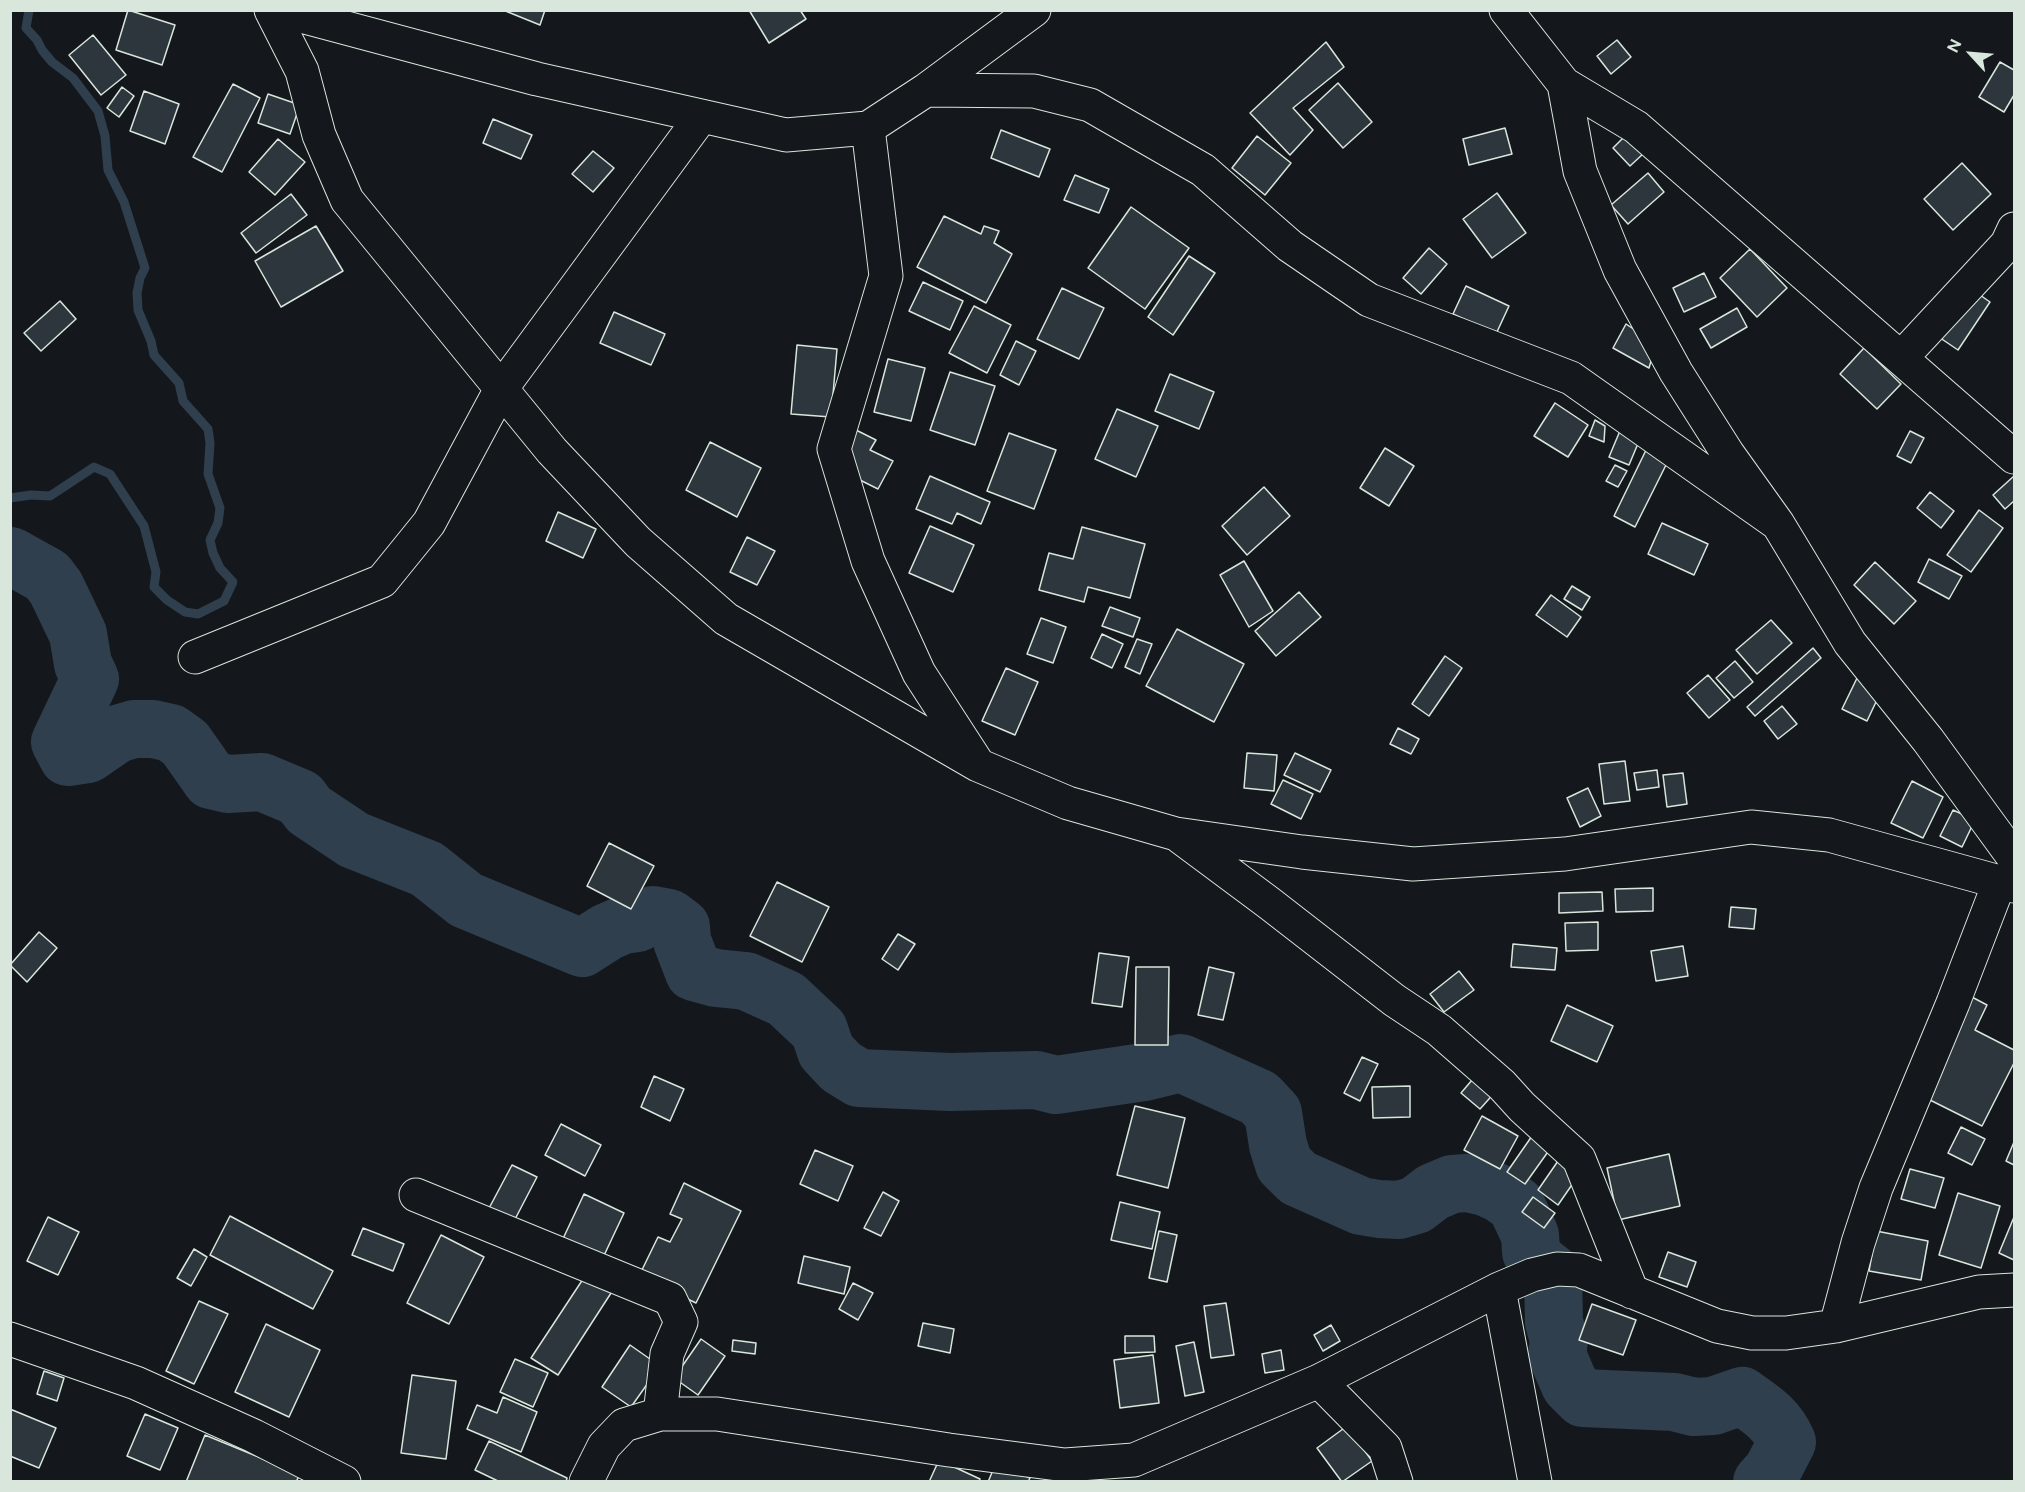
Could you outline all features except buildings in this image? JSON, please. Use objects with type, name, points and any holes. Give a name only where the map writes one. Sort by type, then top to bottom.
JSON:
[{"type":"street","points":[[271,10],[302,71],[319,135],[347,200],[552,452],[638,542],[726,619],[978,765],[1068,803],[1176,834],[1302,852],[1413,864],[1565,854],[1751,827],[1829,835],[2010,875]]},
{"type":"street","points":[[279,10],[537,79],[786,135],[868,128],[926,90],[1034,10]]},
{"type":"street","points":[[1506,10],[1564,84],[1636,127],[2014,457]]},
{"type":"street","points":[[1564,84],[1581,171],[1620,270],[1676,372],[1728,454],[1778,524],[1850,643],[1929,740],[2010,875]]},
{"type":"street","points":[[926,90],[1034,91],[1090,105],[1203,170],[1290,246],[1369,300],[1571,378],[1778,524]]},
{"type":"street","points":[[195,657],[382,581],[429,523],[501,389],[701,117]]},
{"type":"street","points":[[868,128],[886,276],[834,449],[868,561],[919,674],[978,765]]},
{"type":"street","points":[[1901,358],[2007,244],[2014,229]]},
{"type":"street","points":[[1176,834],[1269,903],[1366,980],[1439,1030],[1502,1085],[1522,1107],[1579,1159],[1632,1292]]},
{"type":"street","points":[[1836,1326],[1858,1243],[1876,1188],[1953,1003],[2010,875]]},
{"type":"street","points":[[416,1195],[670,1299],[681,1322],[667,1354],[660,1414]]},
{"type":"street","points":[[585,1482],[604,1446],[624,1425],[660,1414],[717,1414],[949,1450],[1065,1465],[1134,1460],[1319,1381],[1499,1289],[1550,1270],[1579,1270],[1717,1326],[1752,1333],[1786,1333],[1836,1326],[1979,1292],[2014,1290]]},
{"type":"street","points":[[1499,1289],[1534,1482]]},
{"type":"street","points":[[10,1340],[136,1383],[254,1436],[344,1482]]},
{"type":"street","points":[[1319,1381],[1385,1448],[1396,1482]]},
{"type":"street","points":[[1371,1482],[1385,1448]]},
{"type":"waterway","points":[[10,498],[31,495],[50,496],[94,467],[110,474],[144,526],[156,572],[154,587],[167,600],[185,612],[198,614],[224,601],[233,582],[220,568],[210,540],[218,523],[220,508],[208,474],[210,443],[208,429],[183,401],[179,383],[154,355],[151,341],[138,310],[137,293],[145,268],[124,202],[108,170],[105,136],[98,111],[73,78],[52,62],[26,28],[29,10]]},
{"type":"waterway","points":[[11,556],[47,576],[56,588],[78,634],[83,664],[90,679],[60,742],[68,757],[88,754],[117,734],[134,729],[153,729],[171,733],[185,743],[211,780],[228,784],[262,782],[300,798],[309,810],[354,840],[427,869],[466,900],[582,948],[623,925],[637,923],[653,915],[669,918],[681,927],[682,941],[694,972],[716,978],[746,981],[786,999],[819,1030],[826,1051],[841,1067],[859,1078],[950,1082],[1036,1080],[1056,1085],[1144,1072],[1181,1063],[1259,1098],[1273,1113],[1278,1145],[1284,1164],[1298,1178],[1361,1206],[1399,1210],[1416,1205],[1433,1192],[1452,1184],[1467,1183],[1485,1187],[1501,1194],[1516,1205],[1530,1235],[1531,1252],[1540,1264],[1553,1274],[1554,1322],[1559,1340],[1557,1355],[1570,1385],[1583,1398],[1674,1402],[1694,1407],[1713,1406],[1742,1396],[1774,1421],[1787,1442],[1772,1471],[1762,1482]]}]
